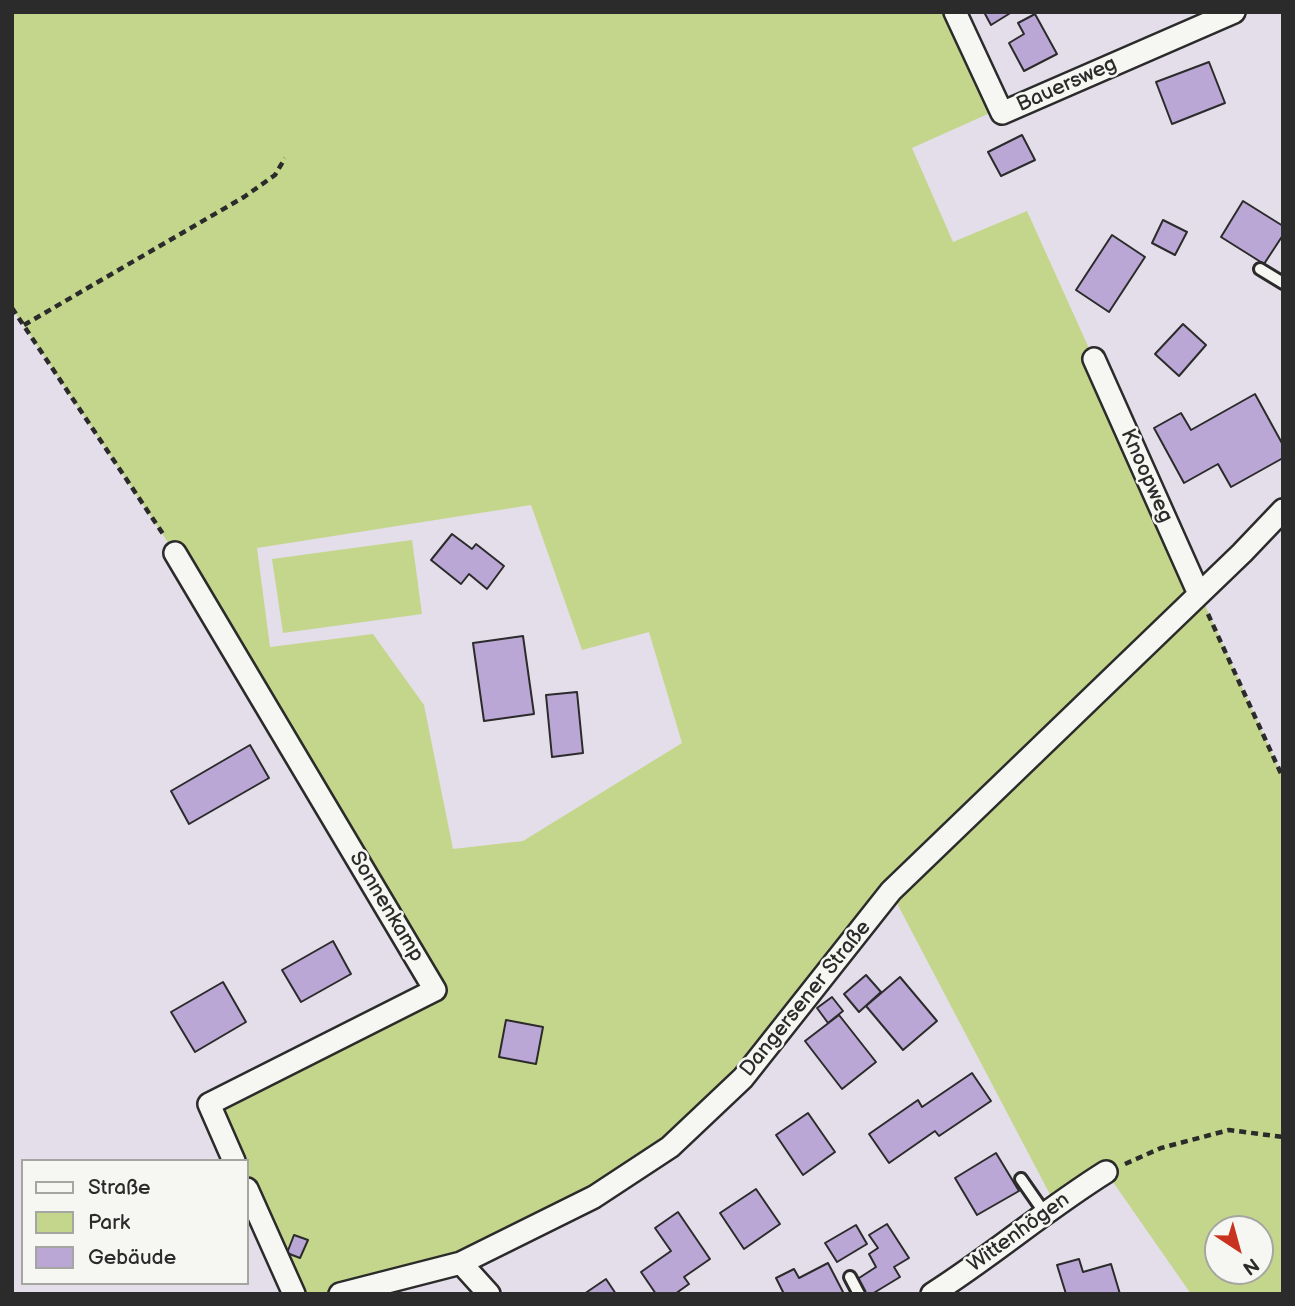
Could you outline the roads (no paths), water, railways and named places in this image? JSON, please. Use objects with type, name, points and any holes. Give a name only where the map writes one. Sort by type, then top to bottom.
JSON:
[{"type":"street","name":"Bauersweg","points":[[955,12],[1002,113],[1234,12]]},
{"type":"street","name":"Knoopweg","points":[[1094,359],[1199,594]]},
{"type":"street","name":"Dangersener Straße","points":[[340,1294],[461,1263],[594,1196],[670,1147],[743,1078],[891,891],[1283,510]]},
{"type":"street","name":"Sonnenkamp","points":[[175,553],[435,990],[209,1104],[233,1159]]},
{"type":"street","name":"Wittenhögen","points":[[932,1294],[976,1266],[1044,1212],[1106,1172]]},
{"type":"street","points":[[248,1191],[294,1294]]},
{"type":"street","points":[[461,1263],[489,1294]]},
{"type":"lane","points":[[1260,269],[1283,283]]},
{"type":"lane","points":[[1021,1179],[1044,1212]]},
{"type":"lane","points":[[850,1277],[859,1294]]}]
